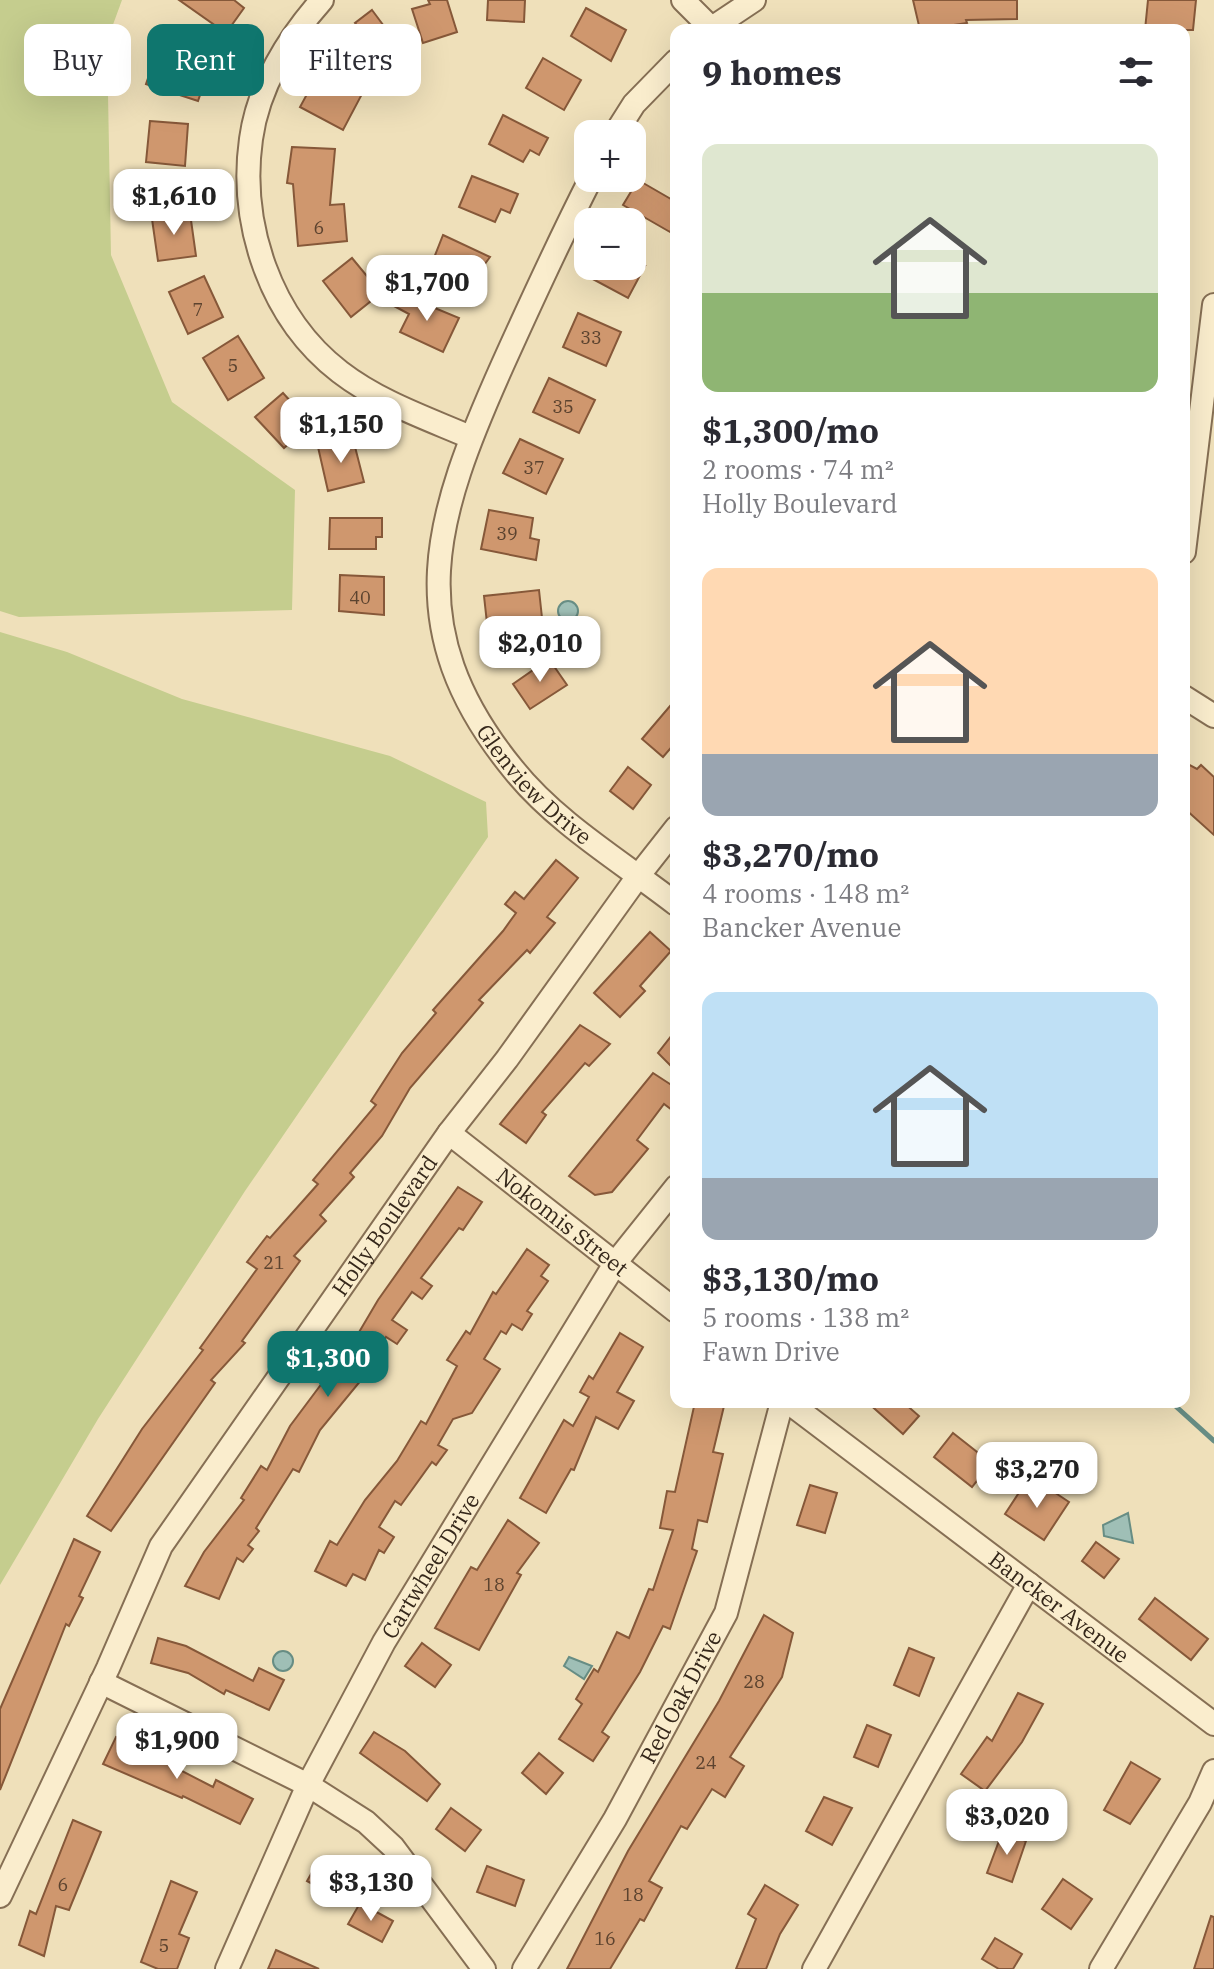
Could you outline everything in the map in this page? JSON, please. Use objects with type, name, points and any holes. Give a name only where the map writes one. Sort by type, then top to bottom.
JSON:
[{"type":"street","points":[[322,0],[288,43],[261,101],[251,136],[248,173],[257,247],[270,283],[288,314],[339,371],[375,395],[470,437]]},
{"type":"street","points":[[683,0],[706,24]]},
{"type":"street","points":[[718,24],[754,0]]},
{"type":"street","points":[[624,120],[634,104],[670,67]]},
{"type":"street","name":"Glenview Drive","points":[[584,192],[470,437],[450,495],[437,568],[438,608],[462,696],[514,771],[552,808],[670,899]]},
{"type":"street","points":[[1190,503],[1214,305]]},
{"type":"street","points":[[1190,701],[1214,716]]},
{"type":"street","name":"Holly Boulevard","points":[[0,1896],[161,1546],[449,1133],[670,836]]},
{"type":"street","name":"Nokomis Street","points":[[449,1133],[670,1306]]},
{"type":"street","name":"Cartwheel Drive","points":[[227,1969],[308,1785],[384,1642],[616,1262],[670,1194]]},
{"type":"street","name":"Red Oak Drive","points":[[524,1969],[609,1828],[726,1613],[783,1408]]},
{"type":"street","name":"Bancker Avenue","points":[[793,1408],[1214,1724]]},
{"type":"street","points":[[814,1969],[1029,1584]]},
{"type":"street","points":[[101,1682],[308,1785],[366,1822],[393,1847],[484,1969]]},
{"type":"street","points":[[1101,1969],[1200,1803],[1214,1771]]},
{"type":"green space","points":[[0,0],[122,0],[113,24],[24,24],[24,96],[108,96],[111,255],[172,402],[295,490],[292,610],[19,617],[0,611]]},
{"type":"green space","points":[[0,632],[67,652],[182,699],[390,756],[486,802],[488,837],[245,1191],[98,1419],[0,1585]]},
{"type":"water","points":[[568,601],[575,604],[578,611],[575,618],[568,621],[561,618],[558,611],[561,604]]},
{"type":"water","points":[[1128,1513],[1133,1543],[1104,1536],[1103,1525]]},
{"type":"water","points":[[279,1651],[287,1651],[293,1661],[287,1671],[279,1671],[273,1665],[273,1657]]},
{"type":"water","points":[[569,1657],[592,1666],[584,1679],[564,1666]]},
{"type":"building","points":[[179,0],[234,0],[244,8],[232,24],[213,24]]},
{"type":"building","points":[[428,0],[447,0],[457,32],[423,43],[421,24],[417,24],[412,9],[430,4]]},
{"type":"building","points":[[488,0],[525,0],[524,22],[487,20]]},
{"type":"building","points":[[913,0],[1017,0],[1017,19],[919,24]]},
{"type":"building","points":[[1148,0],[1196,0],[1193,30],[1190,30],[1190,24],[1146,24]]},
{"type":"building","points":[[586,8],[626,30],[611,61],[571,36]]},
{"type":"building","points":[[372,10],[382,24],[356,24]]},
{"type":"building","points":[[543,58],[581,80],[564,110],[526,88]]},
{"type":"building","points":[[183,96],[200,96],[198,101]]},
{"type":"building","points":[[306,96],[361,96],[343,130],[300,107]]},
{"type":"building","points":[[503,115],[548,138],[539,155],[530,150],[523,162],[489,144]]},
{"type":"building","points":[[150,121],[188,124],[185,166],[146,162]]},
{"type":"building","points":[[292,147],[335,149],[330,205],[344,204],[347,241],[298,246],[293,184],[287,183]]},
{"type":"building","points":[[472,176],[518,194],[510,213],[501,209],[495,222],[459,207]]},
{"type":"building","points":[[646,185],[670,199],[670,232],[646,218],[646,208],[623,205],[631,192],[646,192]]},
{"type":"building","points":[[190,213],[196,256],[158,261],[152,219]]},
{"type":"building","points":[[443,235],[490,257],[468,287],[430,268]]},
{"type":"building","points":[[352,258],[381,293],[351,317],[323,281]]},
{"type":"building","points":[[204,276],[223,317],[188,334],[169,292]]},
{"type":"building","points":[[595,280],[638,280],[628,298]]},
{"type":"building","points":[[401,294],[459,318],[443,352],[400,332],[409,314],[394,306]]},
{"type":"building","points":[[578,313],[621,332],[606,366],[563,347]]},
{"type":"building","points":[[238,336],[264,378],[228,400],[203,358]]},
{"type":"building","points":[[549,378],[595,400],[579,433],[533,412]]},
{"type":"building","points":[[283,393],[311,424],[284,448],[255,417]]},
{"type":"building","points":[[353,439],[364,482],[328,491],[318,447]]},
{"type":"building","points":[[520,439],[563,459],[546,494],[503,473]]},
{"type":"building","points":[[489,510],[533,518],[530,538],[539,540],[536,560],[481,549]]},
{"type":"building","points":[[330,518],[382,518],[382,537],[376,537],[376,549],[329,549]]},
{"type":"building","points":[[340,575],[384,577],[384,615],[339,611]]},
{"type":"building","points":[[539,590],[543,627],[501,632],[500,621],[487,623],[484,596]]},
{"type":"building","points":[[549,659],[567,685],[530,709],[513,684]]},
{"type":"building","points":[[670,706],[670,749],[663,757],[642,739]]},
{"type":"building","points":[[1190,765],[1197,769],[1201,765],[1214,777],[1214,835],[1190,813]]},
{"type":"building","points":[[628,767],[651,785],[633,809],[610,791]]},
{"type":"building","points":[[556,860],[578,878],[547,917],[555,923],[530,953],[527,950],[479,1000],[483,1003],[410,1088],[382,1136],[350,1173],[354,1177],[320,1215],[326,1221],[294,1256],[300,1261],[242,1341],[245,1343],[211,1380],[215,1383],[111,1531],[87,1516],[142,1429],[203,1350],[200,1348],[257,1269],[247,1262],[267,1236],[270,1238],[318,1184],[313,1180],[376,1105],[371,1101],[402,1053],[436,1013],[433,1010],[516,913],[505,904],[515,892],[524,899]]},
{"type":"building","points":[[650,932],[670,950],[640,986],[645,991],[620,1017],[594,993]]},
{"type":"building","points":[[580,1025],[610,1044],[589,1066],[585,1063],[542,1112],[546,1115],[526,1143],[500,1124]]},
{"type":"building","points":[[670,1038],[670,1065],[658,1053]]},
{"type":"building","points":[[653,1073],[670,1084],[670,1108],[664,1104],[637,1140],[648,1149],[612,1192],[595,1195],[569,1176]]},
{"type":"building","points":[[458,1187],[482,1202],[463,1230],[459,1228],[421,1278],[432,1286],[422,1299],[412,1292],[392,1320],[407,1330],[397,1344],[386,1337],[368,1365],[371,1368],[320,1430],[299,1472],[293,1469],[256,1528],[259,1531],[248,1545],[253,1549],[243,1562],[237,1558],[219,1599],[185,1586],[204,1552],[244,1500],[241,1498],[261,1466],[267,1470],[290,1426],[355,1339],[378,1300]]},
{"type":"building","points":[[527,1249],[549,1265],[541,1276],[548,1281],[527,1311],[532,1314],[522,1330],[512,1324],[506,1334],[501,1331],[484,1359],[500,1369],[472,1413],[453,1419],[438,1445],[447,1450],[436,1465],[432,1462],[401,1505],[395,1501],[379,1527],[394,1537],[384,1553],[379,1550],[365,1580],[353,1574],[346,1586],[315,1571],[330,1541],[337,1545],[365,1500],[397,1461],[421,1421],[426,1424],[457,1366],[447,1360],[466,1331],[470,1334],[493,1292],[496,1294]]},
{"type":"building","points":[[620,1333],[643,1347],[617,1392],[634,1401],[618,1429],[596,1417],[574,1470],[571,1469],[546,1513],[520,1498],[564,1420],[573,1426],[589,1397],[580,1392],[589,1376],[593,1379]]},
{"type":"building","points":[[694,1408],[724,1408],[713,1452],[723,1454],[707,1522],[698,1520],[692,1549],[697,1551],[670,1629],[663,1626],[640,1672],[602,1732],[609,1737],[593,1761],[559,1739],[582,1704],[576,1699],[594,1669],[598,1672],[617,1632],[629,1638],[649,1589],[653,1590],[673,1530],[660,1528],[667,1491],[675,1492]]},
{"type":"building","points":[[874,1408],[910,1408],[919,1416],[903,1434]]},
{"type":"building","points":[[953,1433],[991,1463],[972,1487],[934,1457]]},
{"type":"building","points":[[1042,1484],[1069,1502],[1044,1540],[1005,1514],[1024,1485],[1036,1494]]},
{"type":"building","points":[[810,1485],[837,1493],[825,1533],[797,1525]]},
{"type":"building","points":[[508,1520],[539,1543],[517,1573],[521,1575],[479,1650],[435,1628],[471,1567],[477,1570]]},
{"type":"building","points":[[74,1539],[100,1552],[79,1596],[83,1598],[69,1626],[66,1624],[0,1790],[0,1709]]},
{"type":"building","points":[[1096,1542],[1119,1559],[1104,1578],[1082,1561]]},
{"type":"building","points":[[1155,1598],[1208,1639],[1191,1660],[1139,1619]]},
{"type":"building","points":[[764,1615],[793,1633],[782,1677],[730,1757],[744,1766],[725,1797],[712,1789],[687,1829],[681,1826],[649,1881],[662,1888],[644,1921],[640,1919],[610,1969],[567,1969],[628,1851],[719,1701]]},
{"type":"building","points":[[158,1638],[186,1646],[253,1681],[259,1668],[284,1680],[269,1710],[226,1690],[224,1694],[188,1673],[151,1663]]},
{"type":"building","points":[[422,1643],[451,1665],[435,1687],[405,1666]]},
{"type":"building","points":[[909,1648],[934,1658],[919,1696],[894,1685]]},
{"type":"building","points":[[1018,1693],[1043,1704],[1022,1742],[985,1791],[961,1774],[987,1737],[992,1741]]},
{"type":"building","points":[[867,1725],[891,1735],[878,1767],[854,1757]]},
{"type":"building","points":[[374,1732],[405,1751],[440,1784],[427,1801],[360,1753]]},
{"type":"building","points":[[116,1737],[213,1787],[216,1780],[253,1799],[240,1824],[183,1796],[103,1764]]},
{"type":"building","points":[[539,1753],[563,1773],[546,1794],[522,1773]]},
{"type":"building","points":[[1131,1762],[1160,1779],[1130,1824],[1104,1810]]},
{"type":"building","points":[[824,1797],[852,1808],[832,1845],[806,1831]]},
{"type":"building","points":[[451,1808],[481,1830],[465,1851],[436,1829]]},
{"type":"building","points":[[73,1820],[101,1832],[69,1910],[56,1906],[44,1956],[19,1945],[30,1911],[36,1914]]},
{"type":"building","points":[[1002,1833],[1026,1841],[1012,1882],[987,1873]]},
{"type":"building","points":[[320,1858],[353,1875],[340,1899],[307,1881]]},
{"type":"building","points":[[487,1866],[524,1880],[515,1906],[477,1892]]},
{"type":"building","points":[[1063,1879],[1092,1899],[1071,1929],[1042,1909]]},
{"type":"building","points":[[171,1881],[197,1892],[179,1934],[189,1938],[177,1969],[158,1969],[141,1962]]},
{"type":"building","points":[[765,1885],[798,1905],[780,1934],[766,1969],[736,1969],[756,1919],[748,1914]]},
{"type":"building","points":[[360,1903],[393,1921],[382,1942],[348,1924]]},
{"type":"building","points":[[1211,1916],[1214,1917],[1214,1969],[1194,1969]]},
{"type":"building","points":[[995,1938],[1022,1954],[1013,1969],[999,1969],[982,1959]]},
{"type":"building","points":[[276,1950],[319,1969],[268,1969]]},
{"type":"waterway","points":[[1178,1408],[1214,1441]]}]
